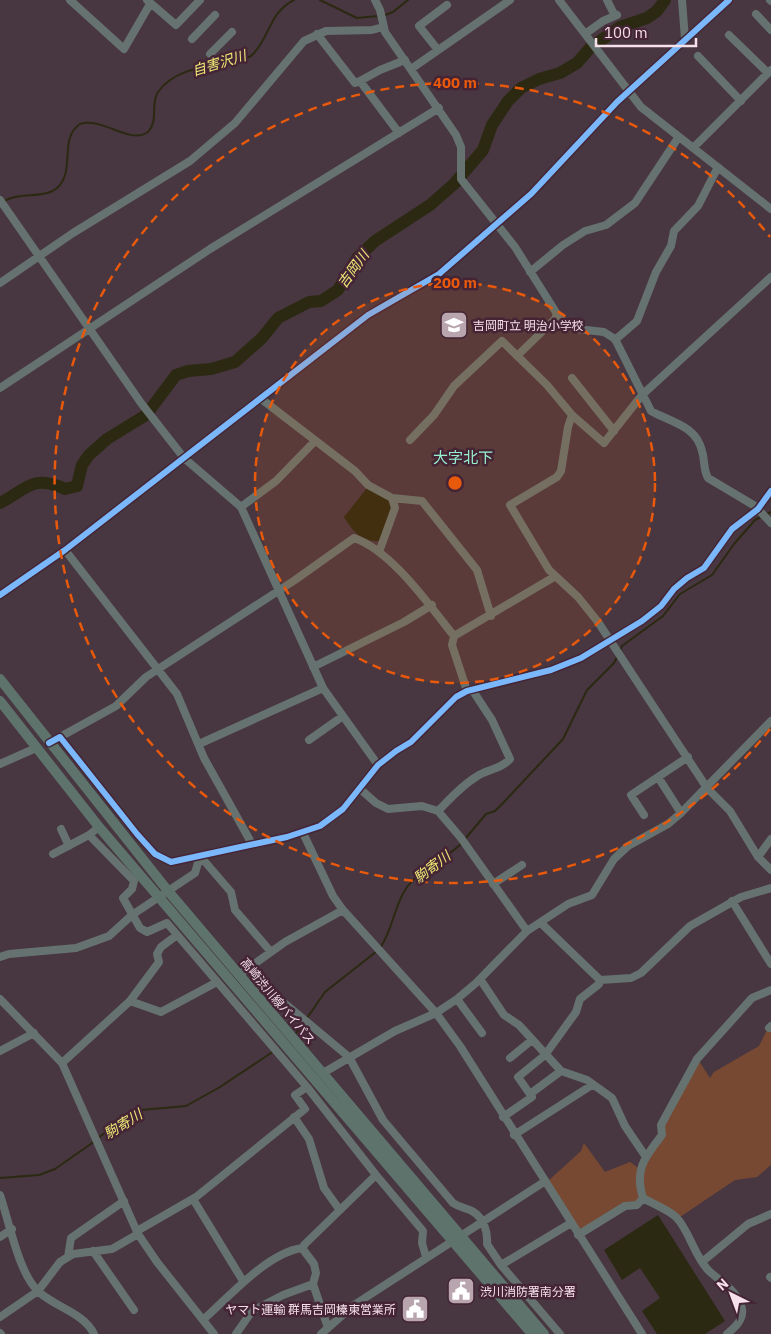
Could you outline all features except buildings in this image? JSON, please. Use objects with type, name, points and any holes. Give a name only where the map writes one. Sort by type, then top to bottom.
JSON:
[{"type":"main road","name":"高崎渋川線バイパス","points":[[0,679],[168,891],[244,972],[323,1073],[544,1334]]},
{"type":"main road","name":"高崎渋川線バイパス","points":[[0,701],[99,827],[318,1082],[451,1242],[532,1334]]},
{"type":"street","points":[[70,0],[124,48],[150,4],[148,0]]},
{"type":"street","points":[[148,0],[176,25],[200,0]]},
{"type":"street","points":[[411,69],[510,0]]},
{"type":"street","points":[[559,0],[628,91],[654,118],[771,209]]},
{"type":"street","points":[[586,36],[603,21],[616,15],[607,0]]},
{"type":"street","points":[[682,0],[685,39]]},
{"type":"street","points":[[0,595],[66,550],[368,316],[438,274],[531,194],[628,91],[729,0]]},
{"type":"street","points":[[378,4],[382,25],[439,108],[461,147],[461,179],[515,247],[556,314],[566,324],[576,329],[604,332],[615,340],[651,411],[678,422],[691,430],[702,449],[708,478],[758,509],[771,523]]},
{"type":"street","points":[[438,50],[419,26],[447,5]]},
{"type":"street","points":[[756,14],[771,30]]},
{"type":"street","points":[[192,38],[215,15]]},
{"type":"street","points":[[0,283],[39,256],[190,161],[235,123],[304,40],[326,31],[372,30],[382,25]]},
{"type":"street","points":[[210,54],[232,32]]},
{"type":"street","points":[[317,34],[355,83],[405,60]]},
{"type":"street","points":[[693,148],[769,72],[729,35]]},
{"type":"street","points":[[698,56],[741,101]]},
{"type":"street","points":[[360,81],[399,133]]},
{"type":"street","points":[[0,388],[210,249],[439,108]]},
{"type":"street","points":[[530,272],[563,244],[585,231],[606,225],[635,203],[678,138]]},
{"type":"street","points":[[615,340],[637,321],[656,272],[671,246],[674,231],[698,206],[718,167]]},
{"type":"street","points":[[2,203],[153,419],[184,458],[240,507],[323,688],[378,765]]},
{"type":"street","points":[[410,440],[434,415],[454,386],[502,341],[547,385],[572,416],[604,443],[642,395],[771,277]]},
{"type":"street","points":[[517,356],[555,319],[556,314]]},
{"type":"street","points":[[572,378],[614,431]]},
{"type":"street","points":[[260,398],[355,472],[368,485],[392,498],[422,501],[477,570],[491,616]]},
{"type":"street","points":[[572,416],[568,427],[561,471],[558,477],[510,505],[554,577],[578,597],[609,639],[707,788],[730,811],[758,857],[771,870]]},
{"type":"street","points":[[240,507],[276,481],[315,441]]},
{"type":"street","points":[[60,738],[155,854],[171,862],[303,833],[335,816],[378,765],[411,742],[456,697],[470,691],[551,670],[580,658],[642,621],[661,606],[674,590],[704,568],[732,530],[758,509],[771,491]]},
{"type":"street","points":[[379,552],[395,508],[392,498]]},
{"type":"street","points":[[49,743],[116,706],[146,677],[354,538],[363,541],[379,552],[432,605],[454,636],[452,645],[470,691],[492,720],[510,759],[499,768],[478,775],[458,790],[438,811]]},
{"type":"street","points":[[66,550],[177,694],[213,775],[252,844]]},
{"type":"street","points":[[454,636],[491,616],[554,577]]},
{"type":"street","points":[[313,667],[404,622],[432,605]]},
{"type":"street","points":[[199,744],[323,688]]},
{"type":"street","points":[[309,740],[343,716]]},
{"type":"street","points":[[323,1073],[395,1031],[436,1013],[457,999],[527,931],[542,924],[568,904],[592,895],[614,860],[628,846],[668,824],[681,813],[771,721]]},
{"type":"street","points":[[0,764],[36,748]]},
{"type":"street","points":[[644,815],[631,795],[688,757]]},
{"type":"street","points":[[658,778],[681,813]]},
{"type":"street","points":[[359,788],[376,803],[388,809],[422,806],[438,811],[461,838],[527,931]]},
{"type":"street","points":[[53,854],[89,835],[99,827]]},
{"type":"street","points":[[61,828],[69,846]]},
{"type":"street","points":[[303,833],[333,896],[343,910],[436,1013],[460,1046],[514,1135],[642,1334]]},
{"type":"street","points":[[89,835],[134,882],[132,888],[123,898],[132,915],[144,931],[147,932],[166,923],[177,935],[307,1087],[423,1231],[422,1244],[426,1257]]},
{"type":"street","points":[[758,857],[771,839]]},
{"type":"street","points":[[0,957],[10,954],[76,948],[109,936],[132,915],[195,873],[200,856]]},
{"type":"street","points":[[200,856],[231,892],[235,910],[271,952]]},
{"type":"street","points":[[493,884],[522,865]]},
{"type":"street","points":[[542,924],[600,980],[631,978],[641,973],[690,926],[732,901],[771,888]]},
{"type":"street","points":[[732,901],[771,964]]},
{"type":"street","points":[[343,910],[271,952],[244,972],[265,987],[349,1058],[383,1120],[453,1203],[461,1208],[472,1211],[482,1222],[488,1233],[486,1244],[501,1265],[560,1334]]},
{"type":"street","points":[[62,1063],[130,1001],[159,962],[157,954],[161,947],[177,935]]},
{"type":"street","points":[[480,978],[504,1015],[519,1025],[561,1071],[587,1080],[612,1098],[625,1126],[646,1157]]},
{"type":"street","points":[[503,1117],[532,1097],[518,1077],[545,1055],[576,1012],[580,999],[600,984],[600,980]]},
{"type":"street","points":[[130,1001],[161,1012],[217,982]]},
{"type":"street","points":[[727,1334],[738,1324],[743,1312],[740,1301],[702,1262],[676,1217],[643,1198],[639,1184],[639,1174],[646,1157],[662,1134],[661,1125],[697,1058],[752,998],[771,990]]},
{"type":"street","points":[[0,999],[62,1063],[138,1232],[162,1269],[213,1334]]},
{"type":"street","points":[[457,999],[482,1033]]},
{"type":"street","points":[[0,1052],[34,1033]]},
{"type":"street","points":[[510,1058],[532,1040]]},
{"type":"street","points":[[530,1094],[561,1071]]},
{"type":"street","points":[[514,1135],[592,1085]]},
{"type":"street","points":[[0,1317],[38,1292],[60,1262],[68,1257],[73,1254],[112,1249],[193,1199],[305,1109],[295,1095],[307,1087]]},
{"type":"street","points":[[294,1117],[309,1139],[324,1188],[339,1209]]},
{"type":"street","points":[[203,1320],[243,1281],[294,1250],[302,1248],[339,1209],[376,1175]]},
{"type":"street","points":[[322,1334],[354,1305],[544,1182]]},
{"type":"street","points":[[0,1195],[24,1273],[38,1292],[85,1322],[94,1334]]},
{"type":"street","points":[[578,1235],[625,1206],[637,1205],[643,1198]]},
{"type":"street","points":[[193,1199],[243,1281]]},
{"type":"street","points":[[68,1257],[71,1238],[124,1201]]},
{"type":"street","points":[[702,1262],[748,1224],[771,1214]]},
{"type":"street","points":[[501,1265],[570,1223]]},
{"type":"street","points":[[0,1236],[12,1229]]},
{"type":"street","points":[[302,1248],[314,1264],[316,1273],[313,1284],[328,1328]]},
{"type":"street","points":[[93,1251],[134,1310]]},
{"type":"street","points":[[236,1334],[252,1311],[283,1295],[313,1284]]},
{"type":"shaded area","points":[[367,488],[392,501],[393,508],[380,541],[363,538],[351,527],[344,517]]},
{"type":"shaded area","points":[[769,1026],[771,1029],[771,1165],[757,1177],[735,1180],[680,1217],[644,1197],[636,1204],[579,1233],[547,1182],[581,1151],[584,1143],[605,1172],[630,1162],[641,1170],[699,1061],[710,1078],[714,1072],[759,1046]]},
{"type":"shaded area","points":[[658,1215],[725,1321],[705,1334],[657,1334],[642,1311],[660,1298],[640,1268],[622,1280],[604,1250]]},
{"type":"waterway","name":"自害沢川","points":[[4,201],[18,196],[48,193],[59,186],[64,179],[66,171],[70,137],[80,124],[98,124],[133,135],[141,135],[148,132],[153,122],[156,97],[167,82],[189,71],[251,56],[262,42],[279,12],[285,5],[294,0]]},
{"type":"waterway","name":"自害沢川","points":[[320,0],[357,18],[378,16]]},
{"type":"waterway","name":"自害沢川","points":[[383,16],[393,12],[408,0]]},
{"type":"waterway","name":"吉岡川","points":[[0,503],[24,488],[37,483],[45,483],[65,489],[77,486],[82,465],[89,455],[107,439],[146,415],[176,375],[188,371],[211,369],[235,362],[262,338],[278,318],[309,302],[321,301],[338,290],[357,258],[375,241],[430,205],[454,184],[483,150],[492,125],[508,101],[521,88],[539,79],[560,73],[577,63],[590,48],[620,27],[647,18],[657,11],[665,0]]},
{"type":"waterway","name":"駒寄川","points":[[765,515],[771,512]]},
{"type":"waterway","name":"駒寄川","points":[[620,651],[622,646],[663,616],[680,594],[712,575],[734,544],[755,520],[761,517]]},
{"type":"waterway","name":"駒寄川","points":[[465,839],[486,814],[495,811],[563,739],[587,690],[614,663],[618,655]]},
{"type":"waterway","name":"駒寄川","points":[[380,948],[407,887],[419,874],[462,843]]},
{"type":"waterway","name":"駒寄川","points":[[307,1018],[325,992],[377,951]]},
{"type":"waterway","name":"駒寄川","points":[[295,1034],[305,1023]]},
{"type":"waterway","name":"駒寄川","points":[[98,1138],[126,1117],[141,1110],[186,1106],[220,1087],[274,1051]]},
{"type":"waterway","name":"駒寄川","points":[[0,1178],[39,1175],[55,1169],[95,1141]]},
{"type":"cycle path","points":[[0,595],[65,550],[368,315],[439,274],[531,194],[617,102],[729,0]]},
{"type":"cycle path","points":[[49,743],[60,737],[137,834],[155,854],[171,862],[287,837],[320,826],[343,809],[378,765],[411,742],[456,697],[467,691],[551,670],[581,658],[642,621],[661,606],[674,589],[687,578],[704,568],[732,529],[758,509],[771,491]]},
{"type":"place","name":"吉岡町立 明治小学校","points":[[454,325]]},
{"type":"place","name":"渋川消防署南分署","points":[[461,1291]]},
{"type":"place","name":"ヤマト運輸 群馬吉岡榛東営業所","points":[[415,1309]]},
{"type":"district","name":"大字北下","points":[[463,457]]}]
